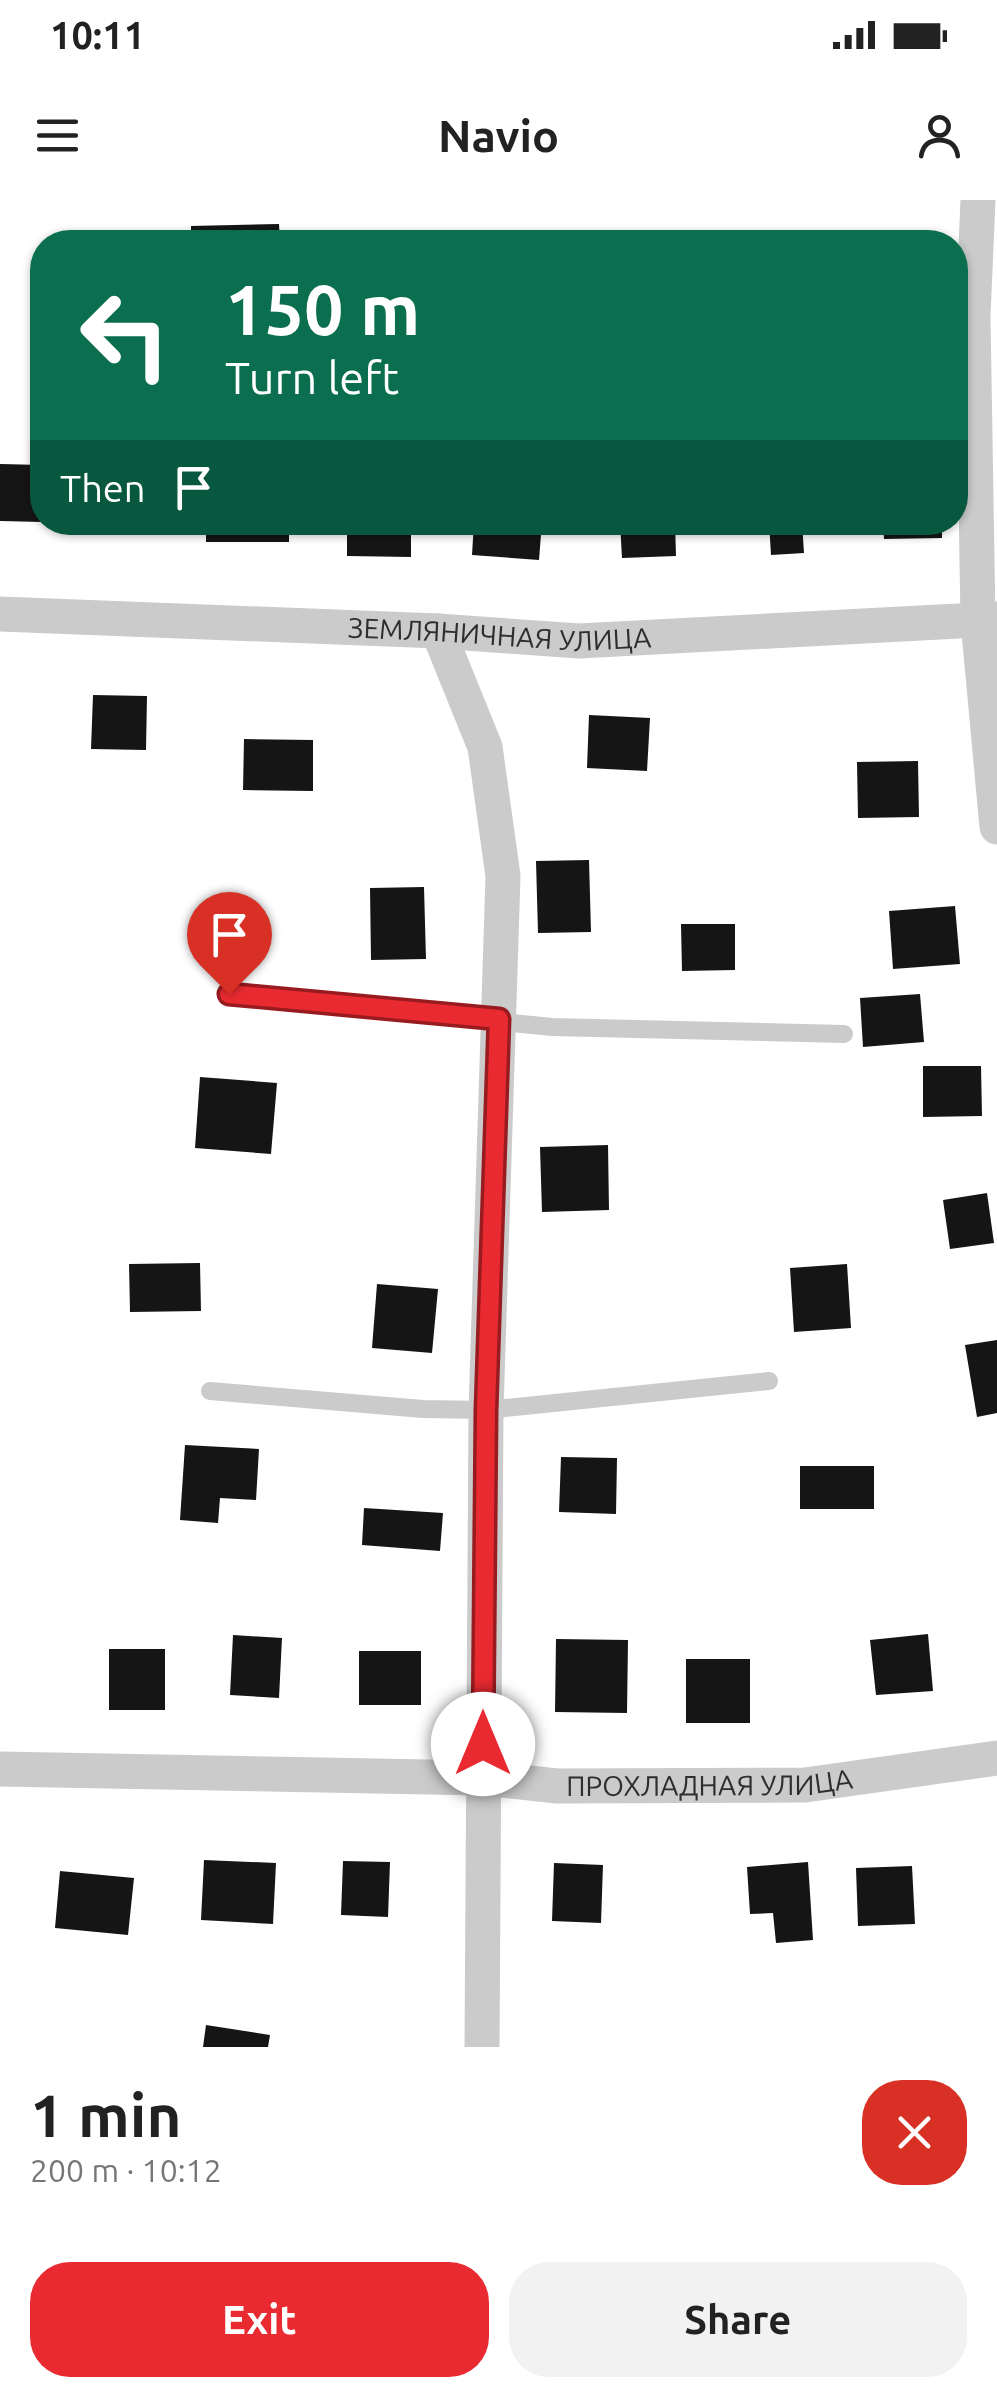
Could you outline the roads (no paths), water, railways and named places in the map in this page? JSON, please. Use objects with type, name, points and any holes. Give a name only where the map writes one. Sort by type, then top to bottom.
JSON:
[{"type":"street","points":[[978,200],[973,316],[997,827]]},
{"type":"street","name":"ЗЕМЛЯНИЧНАЯ УЛИЦА","points":[[0,614],[438,631],[580,642],[988,620]]},
{"type":"street","points":[[438,631],[485,747],[503,876],[486,1410],[482,2047]]},
{"type":"street","name":"ПРОХЛАДНАЯ УЛИЦА","points":[[0,1768],[483,1778],[556,1786],[805,1784],[997,1758]]},
{"type":"lane","points":[[229,994],[552,1026],[844,1034]]},
{"type":"lane","points":[[210,1390],[486,1410],[769,1381]]}]
